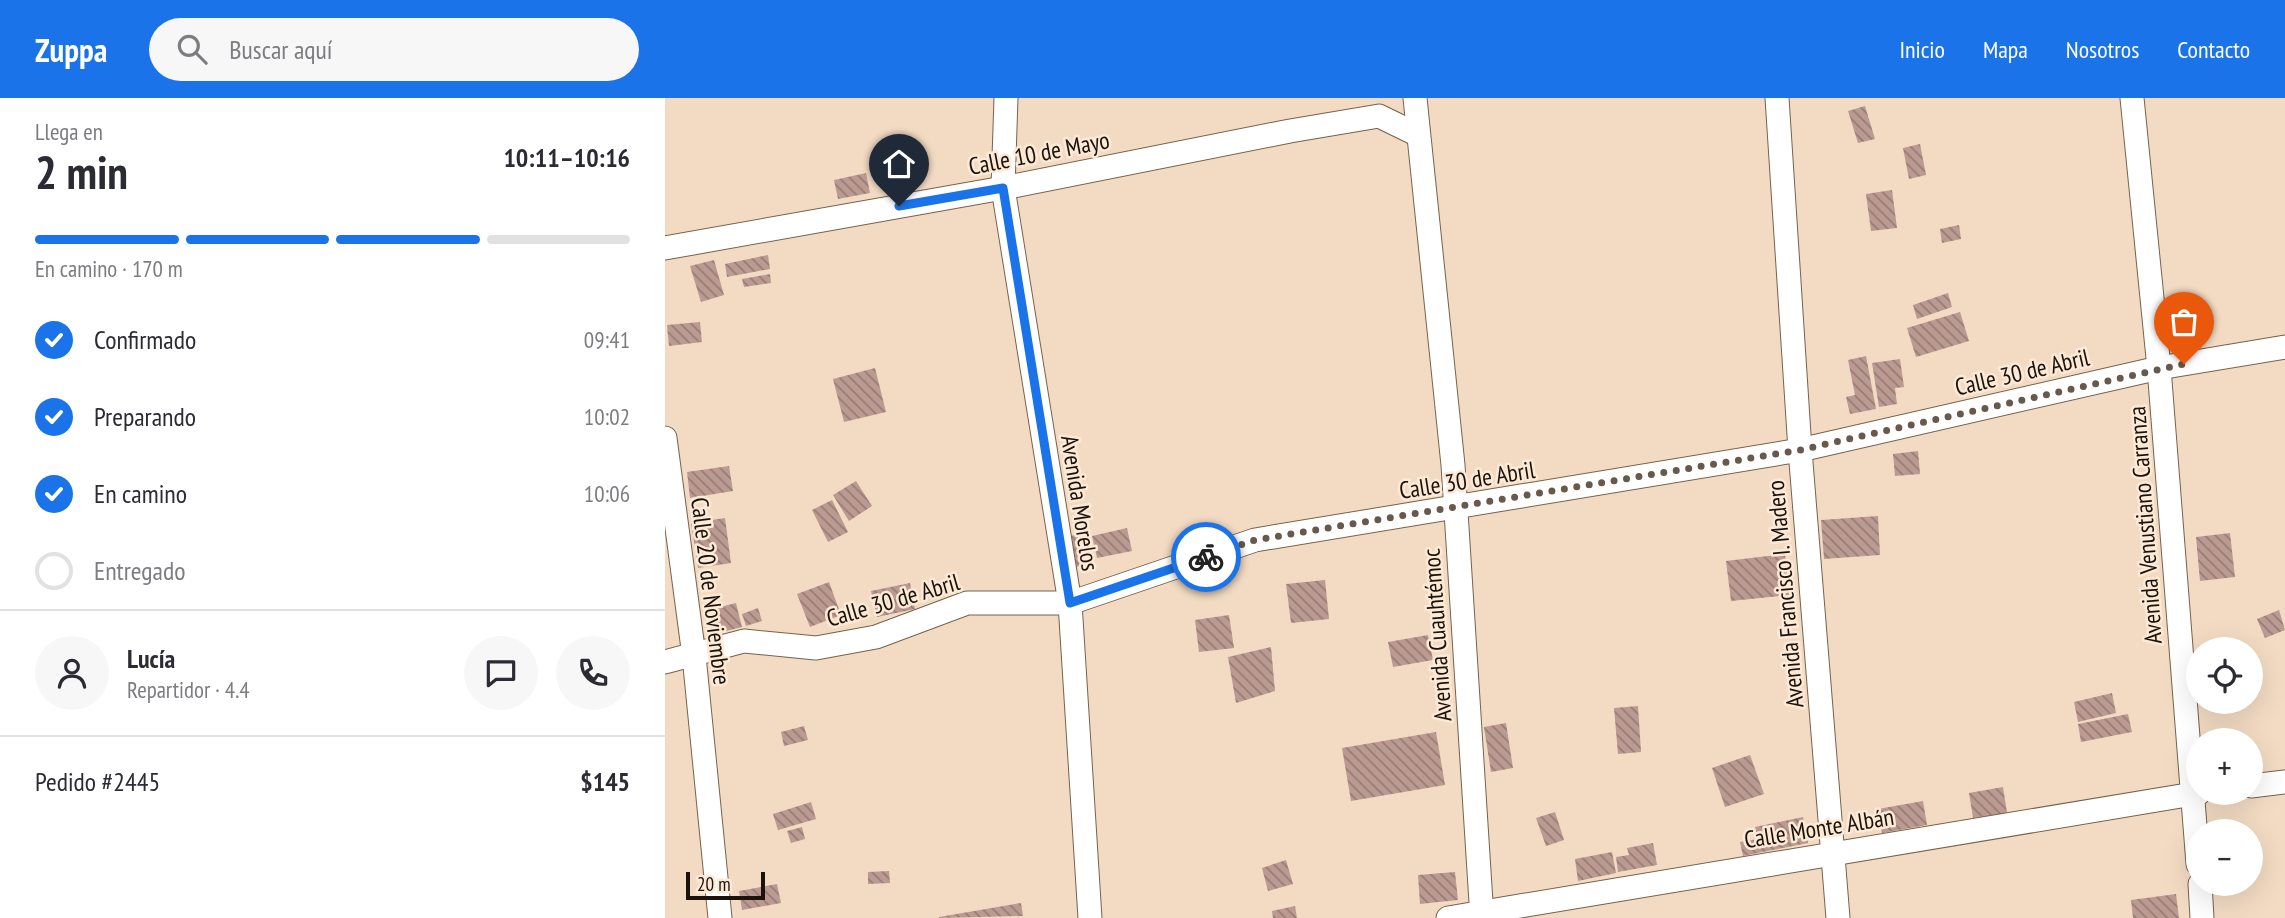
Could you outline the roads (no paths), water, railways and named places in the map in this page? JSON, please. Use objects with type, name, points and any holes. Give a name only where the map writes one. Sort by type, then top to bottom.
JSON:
[{"type":"street","name":"Avenida Morelos","points":[[1006,98],[1003,188],[1070,603],[1090,918]]},
{"type":"street","name":"Avenida Cuauhtémoc","points":[[1415,98],[1453,465],[1482,915]]},
{"type":"street","name":"Avenida Francisco I. Madero","points":[[1777,98],[1800,450],[1839,918]]},
{"type":"street","name":"Avenida Venustiano Carranza","points":[[2132,98],[2159,368],[2189,728]]},
{"type":"street","name":"Calle 10 de Mayo","points":[[665,248],[1003,188],[1379,116],[1418,135]]},
{"type":"street","name":"Calle 30 de Abril","points":[[665,662],[744,641],[816,648],[876,637],[967,603],[1070,603],[1255,540],[1800,450],[2159,368],[2285,347]]},
{"type":"street","name":"Calle 20 de Noviembre","points":[[665,438],[694,656],[720,918]]},
{"type":"street","points":[[2263,785],[2285,782]]},
{"type":"street","name":"Calle Monte Albán","points":[[1448,918],[1482,915],[1832,852],[2186,794]]},
{"type":"street","points":[[2201,896],[2202,918]]}]
